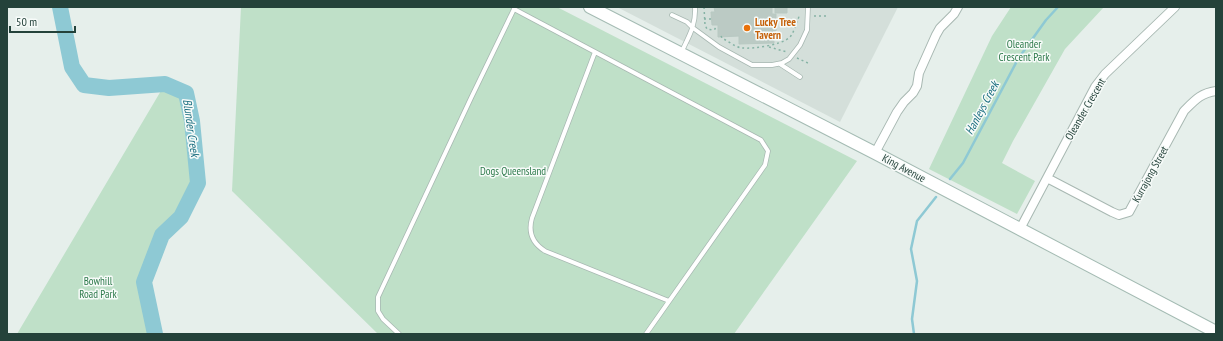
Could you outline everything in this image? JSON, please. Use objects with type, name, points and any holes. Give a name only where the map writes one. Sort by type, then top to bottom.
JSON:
[{"type":"street","name":"King Avenue","points":[[590,7],[875,153],[1216,332]]},
{"type":"street","points":[[875,153],[897,112],[904,102],[913,94],[917,86],[919,73],[936,34],[954,14],[958,7]]},
{"type":"street","name":"Oleander Crescent","points":[[1020,229],[1095,87],[1105,74],[1175,7]]},
{"type":"street","name":"Kurrajong Street","points":[[1047,178],[1119,215],[1129,212],[1174,132],[1184,111],[1195,100],[1206,93],[1216,91]]},
{"type":"lane","points":[[680,54],[693,28],[696,18],[695,7]]},
{"type":"lane","points":[[672,14],[687,22],[719,47],[752,64],[772,65],[780,64],[789,58],[800,45],[807,30],[808,7]]},
{"type":"lane","points":[[399,334],[383,319],[378,311],[378,298],[515,8],[761,140],[768,151],[765,165],[646,334]]},
{"type":"lane","points":[[596,52],[532,218],[530,230],[537,246],[545,251],[669,301]]},
{"type":"lane","points":[[780,64],[800,77]]},
{"type":"path","points":[[704,7],[704,19],[707,29],[714,30],[716,25]]},
{"type":"path","points":[[721,36],[722,38],[741,48],[768,46],[781,43],[791,36],[799,17],[826,16]]},
{"type":"path","points":[[704,19],[712,19]]},
{"type":"path","points":[[768,46],[785,51],[810,64]]},
{"type":"shaded area","points":[[617,7],[898,7],[840,122]]},
{"type":"green space","name":"Dogs Queensland","points":[[241,7],[557,7],[857,161],[734,334],[378,334],[232,191]]},
{"type":"green space","name":"Oleander Crescent Park","points":[[1011,7],[1104,7],[1065,49],[1002,163],[1035,181],[1017,214],[929,169],[992,36]]},
{"type":"green space","name":"Bowhill Road Park","points":[[165,84],[186,93],[192,121],[198,183],[181,217],[162,235],[144,282],[155,334],[17,334]]},
{"type":"building","name":"Lucky Tree Tavern","points":[[714,7],[772,7],[772,14],[776,14],[776,31],[773,31],[774,43],[739,44],[739,36],[718,37],[718,25],[712,25],[711,12],[715,12]]},
{"type":"building","name":"Lucky Tree Tavern","points":[[775,7],[787,7],[787,13],[775,13]]},
{"type":"waterway","name":"Blunder Creek","points":[[60,7],[72,67],[84,85],[109,88],[165,84],[186,93],[192,121],[198,183],[181,217],[162,235],[144,282],[155,334]]},
{"type":"waterway","name":"Hanleys Creek","points":[[950,179],[963,163],[1018,59],[1046,20],[1058,7]]},
{"type":"waterway","name":"Hanleys Creek","points":[[914,334],[912,319],[917,281],[911,249],[917,221],[936,197]]},
{"type":"place","name":"Lucky Tree Tavern","points":[[747,28]]}]
